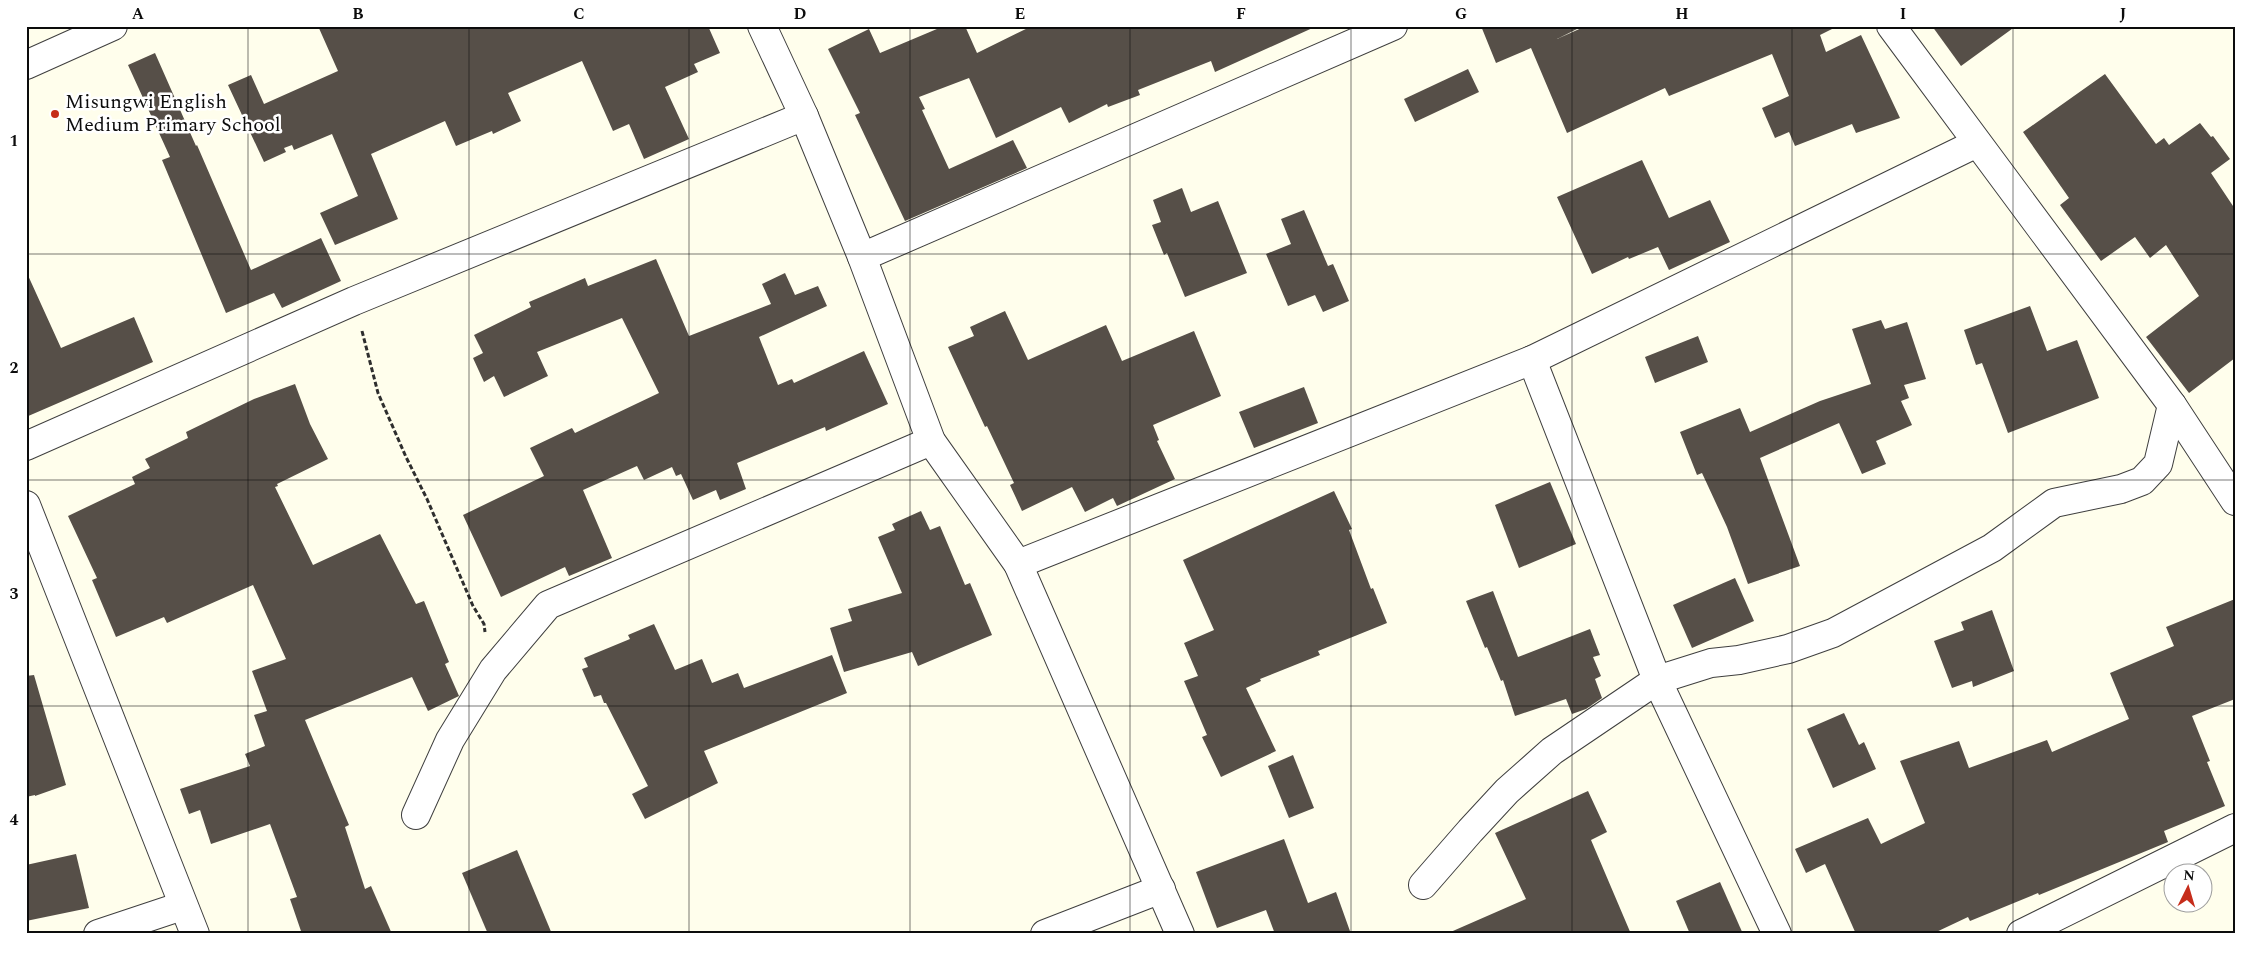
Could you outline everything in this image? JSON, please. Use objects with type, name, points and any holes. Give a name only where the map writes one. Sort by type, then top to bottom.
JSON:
[{"type":"street","points":[[26,65],[113,26]]},
{"type":"street","points":[[762,26],[804,116],[862,257],[931,441],[1018,564],[1180,934]]},
{"type":"street","points":[[862,257],[1392,26]]},
{"type":"street","points":[[1891,26],[2172,405],[2235,500]]},
{"type":"street","points":[[26,446],[354,301],[804,116]]},
{"type":"street","points":[[1018,564],[1532,360],[1977,143]]},
{"type":"street","points":[[1532,360],[1657,680],[1777,934]]},
{"type":"street","points":[[1424,884],[1507,791],[1552,751],[1657,680],[1712,663],[1738,660],[1788,649],[1833,633],[1992,548],[2054,504],[2120,489],[2142,480],[2158,464],[2172,405]]},
{"type":"street","points":[[416,815],[450,740],[493,670],[548,605],[931,441]]},
{"type":"street","points":[[26,505],[32,537],[195,934]]},
{"type":"street","points":[[2021,934],[2235,828]]},
{"type":"street","points":[[1046,934],[1161,889]]},
{"type":"street","points":[[98,934],[182,906]]},
{"type":"path","points":[[354,301],[378,393],[427,499],[473,606],[484,624],[493,670]]},
{"type":"building","points":[[318,26],[708,26],[720,53],[694,64],[698,72],[665,87],[689,139],[644,159],[629,124],[613,131],[582,61],[508,93],[521,121],[493,134],[492,131],[456,146],[445,121],[371,154],[398,219],[335,245],[320,213],[358,196],[332,134],[294,150],[292,145],[284,148],[286,152],[264,162],[228,85],[251,75],[264,104],[338,71]]},
{"type":"building","points":[[944,26],[965,26],[977,53],[1032,26],[1317,26],[1215,72],[1211,61],[1138,90],[1140,95],[1108,107],[1107,104],[1069,123],[1061,107],[996,138],[969,78],[919,97],[925,109],[922,110],[949,169],[1013,140],[1027,168],[905,221],[855,115],[860,113],[828,49],[869,29],[880,53]]},
{"type":"building","points":[[1481,26],[1583,26],[1557,39],[1586,26],[1838,26],[1820,35],[1826,52],[1861,35],[1900,118],[1856,133],[1852,124],[1795,146],[1789,132],[1775,138],[1762,108],[1789,96],[1772,54],[1669,96],[1665,88],[1567,133],[1531,48],[1496,63]]},
{"type":"building","points":[[1932,26],[2016,26],[1961,66]]},
{"type":"building","points":[[155,53],[251,270],[321,238],[341,281],[282,308],[274,293],[226,313],[162,160],[170,157],[128,65]]},
{"type":"building","points":[[1468,69],[1479,92],[1415,122],[1404,99]]},
{"type":"building","points":[[2105,74],[2156,144],[2164,138],[2169,145],[2200,123],[2211,137],[2213,136],[2230,159],[2211,173],[2235,209],[2235,358],[2189,393],[2146,337],[2199,296],[2166,245],[2150,258],[2135,237],[2101,261],[2060,205],[2069,198],[2023,132]]},
{"type":"building","points":[[1642,160],[1669,218],[1710,200],[1730,242],[1669,270],[1658,247],[1629,259],[1628,257],[1592,274],[1557,197]]},
{"type":"building","points":[[1182,188],[1191,212],[1218,201],[1247,273],[1185,297],[1167,253],[1164,255],[1152,225],[1161,222],[1153,200]]},
{"type":"building","points":[[1304,210],[1328,266],[1333,264],[1349,301],[1323,312],[1315,295],[1288,306],[1266,254],[1291,244],[1281,219]]},
{"type":"building","points":[[656,259],[689,336],[771,304],[762,284],[785,273],[795,295],[818,286],[827,306],[759,337],[778,385],[792,379],[794,383],[864,351],[888,404],[826,431],[825,427],[737,463],[746,489],[720,500],[716,490],[693,500],[681,474],[676,476],[672,467],[644,480],[637,466],[583,490],[612,558],[569,576],[565,567],[501,597],[463,515],[544,476],[530,448],[572,428],[575,433],[659,393],[622,318],[537,352],[548,376],[504,397],[494,376],[484,382],[473,358],[483,353],[474,335],[531,307],[529,302],[585,278],[588,286]]},
{"type":"building","points":[[26,271],[61,348],[134,317],[153,362],[26,417]]},
{"type":"building","points":[[2030,306],[2047,351],[2077,340],[2099,398],[2008,433],[1982,363],[1976,365],[1964,330]]},
{"type":"building","points":[[1005,311],[1028,360],[1106,325],[1122,361],[1194,331],[1221,396],[1153,425],[1159,440],[1157,441],[1175,479],[1117,506],[1113,498],[1085,512],[1072,487],[1022,511],[1010,485],[1014,483],[987,426],[985,427],[948,347],[974,336],[970,327]]},
{"type":"building","points":[[1881,320],[1885,329],[1907,322],[1926,379],[1904,385],[1909,398],[1901,401],[1912,425],[1876,441],[1886,464],[1862,474],[1839,423],[1760,458],[1800,566],[1748,584],[1727,527],[1702,473],[1697,475],[1680,432],[1740,408],[1750,432],[1820,401],[1871,384],[1852,329]]},
{"type":"building","points":[[1698,336],[1708,362],[1655,383],[1645,357]]},
{"type":"building","points":[[295,384],[310,424],[328,459],[277,484],[278,486],[275,487],[313,565],[380,534],[416,604],[424,601],[449,662],[445,664],[459,696],[428,711],[412,677],[305,720],[349,825],[345,827],[365,889],[371,886],[392,934],[302,934],[290,899],[297,897],[270,824],[211,844],[200,810],[189,814],[180,789],[250,766],[245,754],[265,746],[254,715],[267,711],[252,671],[286,659],[253,585],[167,623],[164,617],[116,637],[92,580],[97,578],[68,516],[135,484],[132,477],[150,468],[145,459],[188,438],[186,432],[254,399]]},
{"type":"building","points":[[1304,387],[1318,423],[1254,448],[1239,412]]},
{"type":"building","points":[[1550,482],[1576,544],[1519,568],[1495,505]]},
{"type":"building","points":[[1334,491],[1352,529],[1349,530],[1371,589],[1373,588],[1387,623],[1318,651],[1320,655],[1260,679],[1261,681],[1246,688],[1276,751],[1221,777],[1202,737],[1207,735],[1184,681],[1198,676],[1184,643],[1214,630],[1183,560]]},
{"type":"building","points":[[921,511],[930,530],[940,526],[965,585],[970,583],[992,635],[918,666],[912,652],[844,672],[830,628],[852,621],[848,609],[902,593],[878,537],[895,530],[892,524]]},
{"type":"building","points":[[1735,578],[1754,621],[1692,648],[1673,605]]},
{"type":"building","points":[[1493,591],[1518,657],[1590,629],[1600,655],[1593,657],[1601,676],[1595,679],[1602,698],[1586,709],[1572,714],[1566,699],[1515,716],[1503,680],[1501,681],[1487,647],[1485,648],[1466,601]]},
{"type":"building","points":[[2235,599],[2235,699],[2192,716],[2210,761],[2207,762],[2225,806],[2164,831],[2168,842],[1970,921],[1968,917],[1932,934],[1856,934],[1825,864],[1806,873],[1795,849],[1868,818],[1881,844],[1925,823],[1900,761],[1959,741],[1969,768],[2047,740],[2052,752],[2129,719],[2110,673],[2174,646],[2166,627]]},
{"type":"building","points":[[1992,610],[2014,671],[1973,687],[1972,681],[1952,688],[1934,641],[1964,630],[1961,622]]},
{"type":"building","points":[[654,624],[675,670],[702,659],[712,683],[738,673],[744,688],[832,655],[847,693],[704,751],[718,783],[645,819],[632,794],[648,786],[606,703],[604,703],[601,695],[594,697],[582,669],[588,667],[584,658],[630,639],[628,635]]},
{"type":"building","points":[[34,675],[66,785],[35,796],[26,797],[26,676]]},
{"type":"building","points":[[1844,713],[1859,745],[1864,742],[1876,769],[1833,788],[1807,729]]},
{"type":"building","points":[[1293,755],[1314,808],[1289,818],[1268,766]]},
{"type":"building","points":[[1588,791],[1607,832],[1591,840],[1631,934],[1446,934],[1526,899],[1495,833]]},
{"type":"building","points":[[1284,839],[1308,903],[1336,892],[1351,934],[1275,934],[1266,910],[1217,928],[1196,872]]},
{"type":"building","points":[[517,850],[552,934],[488,934],[462,873]]},
{"type":"building","points":[[76,854],[89,908],[26,921],[26,865]]},
{"type":"building","points":[[1720,882],[1743,934],[1690,934],[1676,901]]},
{"type":"place","name":"Misungwi English Medium Primary School","points":[[55,114]]}]
